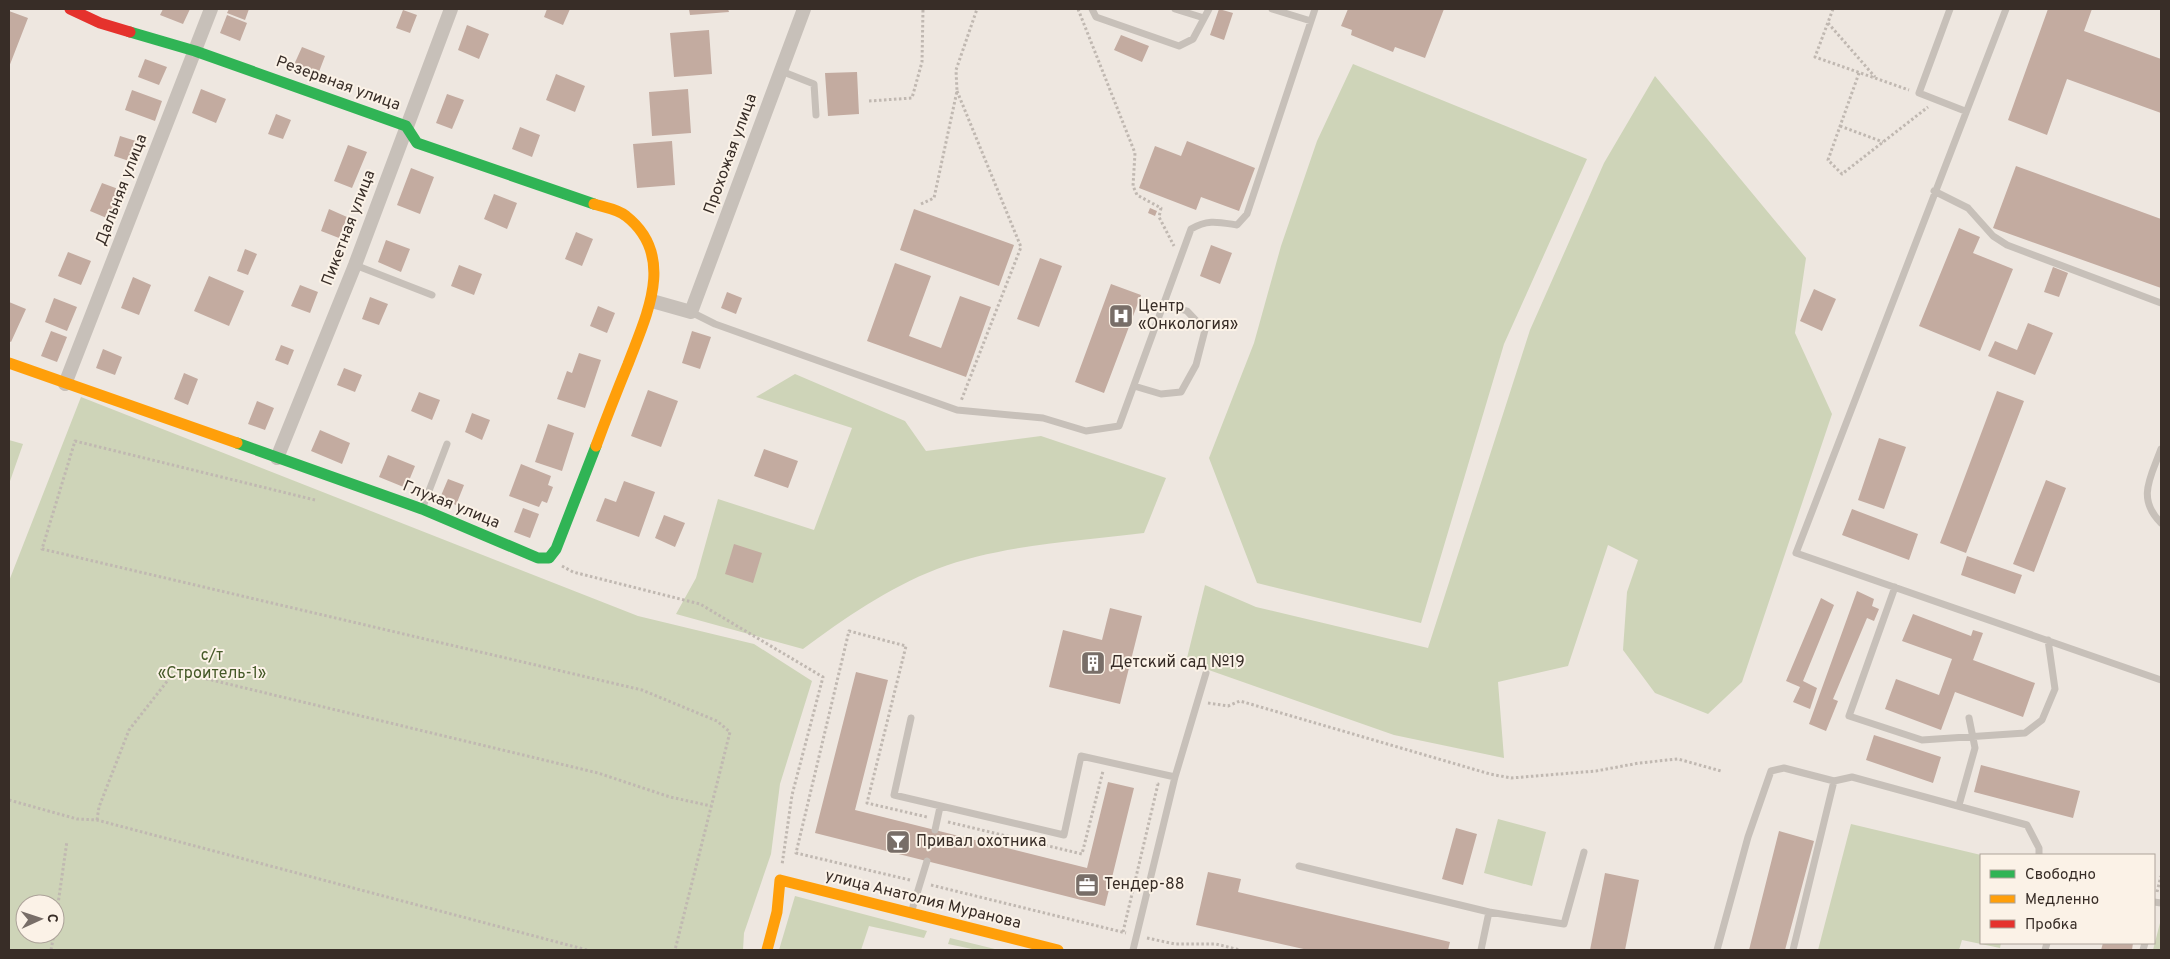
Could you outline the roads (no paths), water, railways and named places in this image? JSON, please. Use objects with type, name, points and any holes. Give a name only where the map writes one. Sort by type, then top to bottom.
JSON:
[{"type":"street","name":"Резервная улица","points":[[70,9],[100,23],[195,51],[406,126],[417,143],[624,214],[641,228],[652,257],[654,277],[652,301]]},
{"type":"street","name":"Дальняя улица","points":[[65,384],[211,9]]},
{"type":"street","name":"Пикетная улица","points":[[277,458],[355,265],[451,9]]},
{"type":"street","name":"Прохожая улица","points":[[691,312],[804,9]]},
{"type":"street","name":"Глухая улица","points":[[9,363],[422,510],[538,558],[549,558],[556,549],[652,301]]},
{"type":"street","points":[[652,301],[691,312]]},
{"type":"street","name":"улица Анатолия Муранова","points":[[767,950],[777,912],[780,880],[1058,950]]},
{"type":"lane","points":[[1092,9],[1096,17],[1179,46],[1193,39],[1210,9]]},
{"type":"lane","points":[[1175,9],[1204,18]]},
{"type":"lane","points":[[1272,9],[1311,21]]},
{"type":"lane","points":[[691,312],[715,324],[957,410],[1043,418],[1086,431],[1119,426],[1191,229],[1202,222],[1237,225],[1247,214],[1315,9]]},
{"type":"lane","points":[[1950,9],[1919,93],[1965,111]]},
{"type":"lane","points":[[2006,9],[1934,191],[1796,553],[2161,680]]},
{"type":"lane","points":[[781,71],[814,84],[816,115]]},
{"type":"lane","points":[[1934,191],[1968,208],[1993,236],[2007,245],[2161,303]]},
{"type":"lane","points":[[355,265],[432,295]]},
{"type":"lane","points":[[1134,386],[1162,394],[1180,392],[1196,365],[1204,330],[1187,311],[1164,304]]},
{"type":"lane","points":[[422,510],[447,444]]},
{"type":"lane","points":[[2161,450],[2146,489],[2147,500],[2155,517],[2161,523]]},
{"type":"lane","points":[[1895,587],[1850,716],[1922,740],[2025,733],[2042,720],[2055,689],[2048,640]]},
{"type":"lane","points":[[1133,950],[1175,777],[1206,673]]},
{"type":"lane","points":[[911,718],[894,796],[1064,835],[1080,756],[1175,777]]},
{"type":"lane","points":[[1959,805],[1975,748],[1969,718]]},
{"type":"lane","points":[[1717,950],[1748,837],[1771,771],[1784,768],[1834,781],[1852,777],[2027,825],[2039,848],[2039,854]]},
{"type":"lane","points":[[1793,950],[1834,781]]},
{"type":"lane","points":[[935,830],[940,807]]},
{"type":"lane","points":[[1299,866],[1489,912],[1564,924],[1584,852]]},
{"type":"lane","points":[[911,913],[927,861]]},
{"type":"lane","points":[[1481,950],[1489,912]]},
{"type":"place","name":"Центр «Онкология»","points":[[1121,316]]},
{"type":"place","name":"Детский сад №19","points":[[1093,663]]},
{"type":"place","name":"Привал охотника","points":[[898,842]]},
{"type":"place","name":"Тендер-88","points":[[1087,885]]},
{"type":"park label","name":"с/т «Строитель-1»","points":[[212,665]]}]
